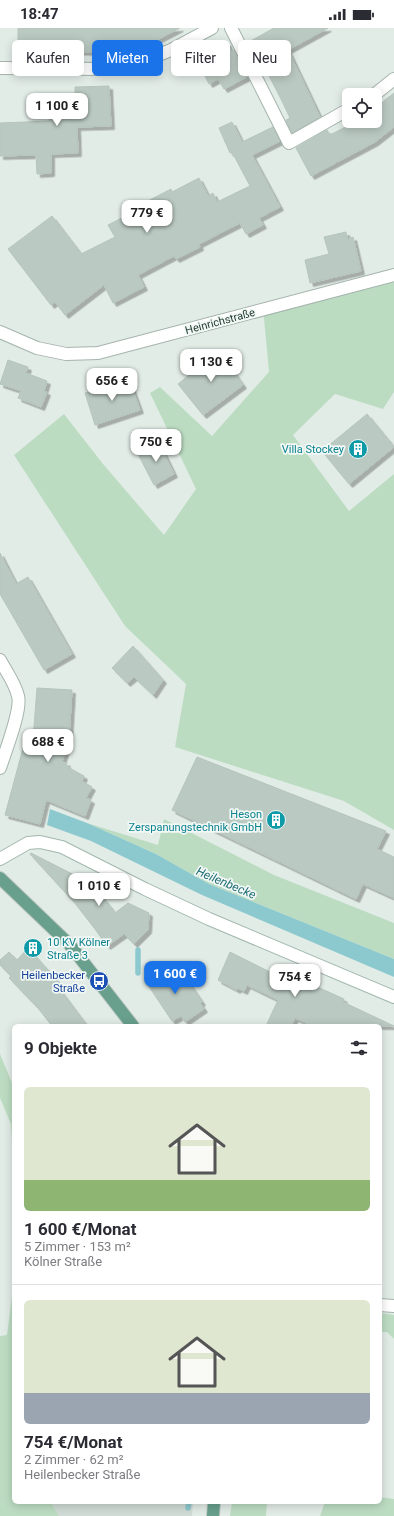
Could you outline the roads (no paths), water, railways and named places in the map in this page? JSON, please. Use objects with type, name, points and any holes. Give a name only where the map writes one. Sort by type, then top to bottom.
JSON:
[{"type":"main road","points":[[0,878],[70,945],[131,1024]]},
{"type":"main road","points":[[213,1516],[214,1504]]},
{"type":"street","points":[[0,68],[104,69],[131,66],[171,50],[212,28]]},
{"type":"street","points":[[231,28],[290,143],[342,113]]},
{"type":"street","points":[[382,89],[394,79]]},
{"type":"street","name":"Heinrichstraße","points":[[0,332],[37,348],[66,354],[98,353],[394,275]]},
{"type":"street","points":[[0,660],[18,697],[18,710],[0,768]]},
{"type":"street","points":[[0,860],[28,844],[40,842],[62,847],[145,889],[209,919],[394,997]]},
{"type":"street","points":[[382,1305],[394,1306]]},
{"type":"water","points":[[50,809],[87,823],[156,854],[209,884],[394,959],[394,977],[202,895],[91,841],[47,825]]},
{"type":"waterway","points":[[138,950],[138,973]]},
{"type":"waterway","points":[[188,1508],[189,1504]]},
{"type":"place","name":"Villa Stockey","points":[[358,449]]},
{"type":"place","name":"Heson Zerspanungstechnik GmbH","points":[[276,820]]},
{"type":"place","name":"10 KV Kölner Straße 3","points":[[33,948]]},
{"type":"place","name":"Heilenbecker Straße","points":[[99,981]]},
{"type":"water label","name":"Heilenbecke","points":[[226,883]]}]
